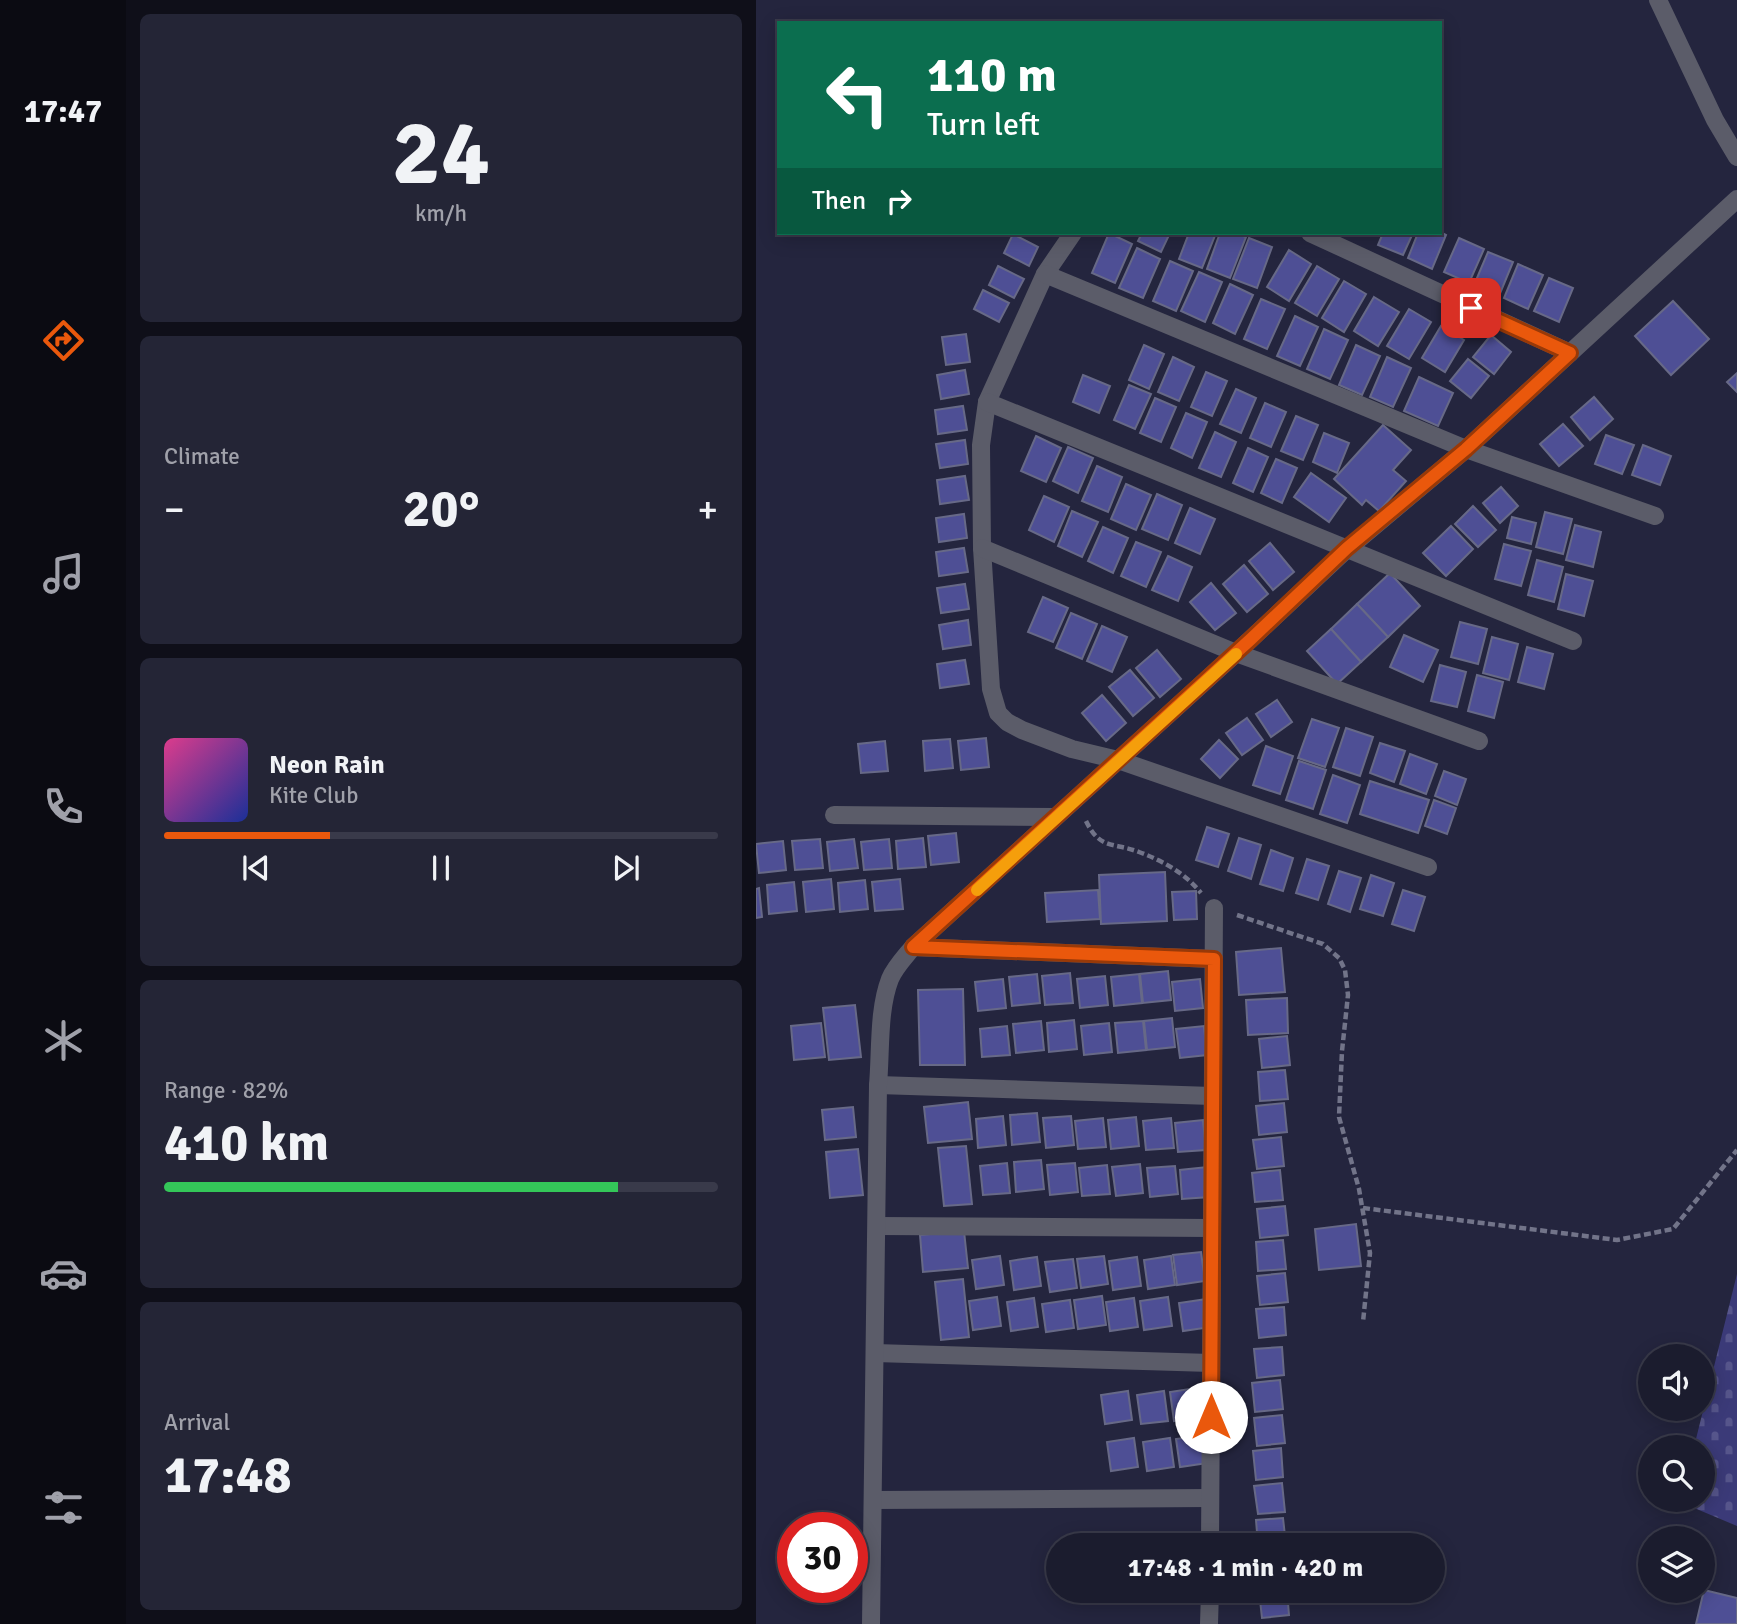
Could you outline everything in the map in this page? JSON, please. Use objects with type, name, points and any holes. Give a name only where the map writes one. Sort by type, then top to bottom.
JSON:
[{"type":"street","points":[[1658,0],[1716,120],[1737,157]]},
{"type":"street","points":[[871,1624],[878,1085],[884,1012],[890,980],[913,947],[1236,653],[1347,548],[1466,449],[1737,200]]},
{"type":"street","points":[[1072,235],[1045,274],[987,402],[981,444],[982,548],[991,689],[998,713],[1007,722],[1022,730],[1072,749],[1118,760],[1427,867]]},
{"type":"street","points":[[1314,235],[1570,353]]},
{"type":"street","points":[[1045,274],[1466,449],[1656,516]]},
{"type":"street","points":[[987,402],[1573,641]]},
{"type":"street","points":[[982,548],[1236,653],[1479,741]]},
{"type":"street","points":[[834,815],[1055,817]]},
{"type":"street","points":[[1210,1533],[1214,908]]},
{"type":"street","points":[[913,947],[1214,959]]},
{"type":"street","points":[[878,1085],[1212,1096]]},
{"type":"street","points":[[877,1226],[1211,1228]]},
{"type":"street","points":[[875,1353],[1211,1363]]},
{"type":"street","points":[[873,1500],[1210,1498]]},
{"type":"street","points":[[1209,1624],[1210,1603]]},
{"type":"path","points":[[1072,801],[1090,830],[1107,845],[1137,851],[1189,878],[1214,908],[1323,944],[1339,958],[1345,970],[1348,995],[1339,1117],[1359,1189],[1370,1253],[1363,1322]]},
{"type":"path","points":[[1363,1208],[1617,1240],[1673,1229],[1737,1150]]},
{"type":"green space","points":[[1737,1274],[1737,1526],[1704,1512],[1715,1512],[1715,1435],[1697,1435],[1700,1421],[1715,1421],[1715,1363]]},
{"type":"building","points":[[1013,235],[1038,247],[1029,266],[1004,253]]},
{"type":"building","points":[[1108,235],[1132,244],[1115,283],[1092,273]]},
{"type":"building","points":[[1141,235],[1169,235],[1161,252],[1138,241]]},
{"type":"building","points":[[1188,235],[1215,235],[1202,268],[1179,259]]},
{"type":"building","points":[[1219,235],[1246,237],[1230,278],[1207,269]]},
{"type":"building","points":[[1382,235],[1412,235],[1403,255],[1378,245]]},
{"type":"building","points":[[1417,235],[1446,235],[1432,269],[1408,258]]},
{"type":"building","points":[[1249,238],[1272,247],[1257,288],[1233,279]]},
{"type":"building","points":[[1459,238],[1484,249],[1469,283],[1444,272]]},
{"type":"building","points":[[1137,248],[1160,259],[1143,298],[1119,288]]},
{"type":"building","points":[[1289,250],[1311,264],[1289,301],[1267,287]]},
{"type":"building","points":[[1488,252],[1513,262],[1499,296],[1474,285]]},
{"type":"building","points":[[1170,261],[1193,271],[1176,311],[1153,301]]},
{"type":"building","points":[[1518,264],[1543,275],[1528,309],[1504,298]]},
{"type":"building","points":[[998,266],[1024,279],[1014,298],[989,285]]},
{"type":"building","points":[[1317,266],[1339,279],[1317,316],[1295,303]]},
{"type":"building","points":[[1199,272],[1222,282],[1205,322],[1181,311]]},
{"type":"building","points":[[1549,278],[1573,288],[1559,322],[1534,311]]},
{"type":"building","points":[[1344,281],[1366,294],[1344,332],[1322,318]]},
{"type":"building","points":[[1230,284],[1253,295],[1235,334],[1213,323]]},
{"type":"building","points":[[983,290],[1009,303],[999,322],[974,309]]},
{"type":"building","points":[[1374,297],[1399,312],[1378,346],[1354,331]]},
{"type":"building","points":[[1261,299],[1285,309],[1267,349],[1244,339]]},
{"type":"building","points":[[1673,301],[1709,339],[1671,375],[1635,336]]},
{"type":"building","points":[[1409,309],[1431,322],[1409,359],[1387,346]]},
{"type":"building","points":[[1295,316],[1318,327],[1300,366],[1277,356]]},
{"type":"building","points":[[1441,326],[1464,340],[1445,372],[1422,358]]},
{"type":"building","points":[[1324,329],[1348,340],[1330,379],[1307,369]]},
{"type":"building","points":[[966,334],[970,362],[946,365],[942,337]]},
{"type":"building","points":[[1491,335],[1511,352],[1494,374],[1473,357]]},
{"type":"building","points":[[1144,345],[1164,354],[1149,389],[1129,380]]},
{"type":"building","points":[[1356,345],[1380,356],[1362,395],[1339,385]]},
{"type":"building","points":[[1173,357],[1194,367],[1179,401],[1158,392]]},
{"type":"building","points":[[1387,357],[1411,368],[1393,407],[1370,397]]},
{"type":"building","points":[[1468,359],[1489,376],[1471,398],[1450,381]]},
{"type":"building","points":[[965,370],[969,394],[941,399],[937,375]]},
{"type":"building","points":[[1206,372],[1227,381],[1212,416],[1191,407]]},
{"type":"building","points":[[1737,373],[1737,392],[1727,382]]},
{"type":"building","points":[[1083,375],[1110,386],[1099,413],[1073,402]]},
{"type":"building","points":[[1419,377],[1453,393],[1438,426],[1404,411]]},
{"type":"building","points":[[1129,385],[1151,394],[1135,429],[1114,420]]},
{"type":"building","points":[[1236,389],[1256,398],[1241,433],[1220,424]]},
{"type":"building","points":[[1594,397],[1613,419],[1590,440],[1571,417]]},
{"type":"building","points":[[1155,398],[1176,407],[1161,442],[1140,433]]},
{"type":"building","points":[[1265,403],[1286,412],[1271,447],[1250,438]]},
{"type":"building","points":[[963,406],[967,430],[938,434],[935,410]]},
{"type":"building","points":[[1186,413],[1207,422],[1192,458],[1171,448]]},
{"type":"building","points":[[1296,416],[1318,425],[1303,460],[1281,451]]},
{"type":"building","points":[[1563,424],[1583,446],[1559,466],[1540,444]]},
{"type":"building","points":[[1383,425],[1411,450],[1393,470],[1406,481],[1379,511],[1366,500],[1362,505],[1334,479]]},
{"type":"building","points":[[1215,432],[1236,442],[1221,477],[1199,468]]},
{"type":"building","points":[[1324,433],[1349,443],[1337,473],[1313,462]]},
{"type":"building","points":[[1606,435],[1634,445],[1622,474],[1595,464]]},
{"type":"building","points":[[1036,436],[1061,448],[1046,482],[1021,471]]},
{"type":"building","points":[[965,440],[968,464],[940,468],[936,444]]},
{"type":"building","points":[[1643,445],[1671,456],[1660,485],[1632,475]]},
{"type":"building","points":[[1068,447],[1093,458],[1078,493],[1053,481]]},
{"type":"building","points":[[1248,448],[1268,457],[1253,492],[1233,483]]},
{"type":"building","points":[[1276,459],[1297,468],[1282,503],[1261,493]]},
{"type":"building","points":[[1097,466],[1122,477],[1108,512],[1082,501]]},
{"type":"building","points":[[1311,473],[1346,498],[1329,522],[1294,497]]},
{"type":"building","points":[[965,476],[969,500],[940,504],[937,480]]},
{"type":"building","points":[[1126,484],[1151,495],[1136,530],[1111,519]]},
{"type":"building","points":[[1501,487],[1518,506],[1500,523],[1483,503]]},
{"type":"building","points":[[1157,494],[1182,505],[1168,540],[1142,529]]},
{"type":"building","points":[[1044,496],[1069,507],[1054,542],[1029,530]]},
{"type":"building","points":[[1473,506],[1496,530],[1478,547],[1455,524]]},
{"type":"building","points":[[1190,508],[1215,519],[1200,554],[1175,543]]},
{"type":"building","points":[[1072,511],[1098,522],[1082,557],[1058,546]]},
{"type":"building","points":[[1545,512],[1572,519],[1563,554],[1536,547]]},
{"type":"building","points":[[964,514],[967,538],[939,542],[936,518]]},
{"type":"building","points":[[1512,517],[1536,523],[1531,544],[1507,538]]},
{"type":"building","points":[[1575,525],[1601,532],[1593,567],[1566,560]]},
{"type":"building","points":[[1451,526],[1473,549],[1446,576],[1423,553]]},
{"type":"building","points":[[1103,527],[1128,538],[1113,573],[1088,561]]},
{"type":"building","points":[[1136,542],[1161,552],[1146,587],[1121,576]]},
{"type":"building","points":[[1270,543],[1294,572],[1273,590],[1249,561]]},
{"type":"building","points":[[1504,544],[1531,551],[1521,586],[1495,579]]},
{"type":"building","points":[[964,548],[968,572],[939,576],[936,552]]},
{"type":"building","points":[[1168,556],[1192,567],[1178,601],[1152,590]]},
{"type":"building","points":[[1537,560],[1563,567],[1554,602],[1528,595]]},
{"type":"building","points":[[1244,565],[1268,594],[1247,612],[1223,584]]},
{"type":"building","points":[[1390,573],[1420,606],[1388,637],[1357,604]]},
{"type":"building","points":[[1566,574],[1593,581],[1584,616],[1558,609]]},
{"type":"building","points":[[1211,583],[1236,613],[1215,630],[1190,602]]},
{"type":"building","points":[[965,584],[969,609],[941,613],[937,588]]},
{"type":"building","points":[[1043,597],[1068,608],[1053,642],[1028,632]]},
{"type":"building","points":[[1357,604],[1388,637],[1361,662],[1331,629]]},
{"type":"building","points":[[1071,613],[1097,624],[1082,659],[1056,648]]},
{"type":"building","points":[[968,620],[971,645],[943,649],[939,625]]},
{"type":"building","points":[[1460,622],[1487,629],[1478,664],[1451,657]]},
{"type":"building","points":[[1102,626],[1127,637],[1112,672],[1087,661]]},
{"type":"building","points":[[1331,629],[1361,662],[1337,684],[1307,651]]},
{"type":"building","points":[[1404,635],[1438,650],[1423,682],[1390,667]]},
{"type":"building","points":[[1492,637],[1518,644],[1509,680],[1483,673]]},
{"type":"building","points":[[1527,647],[1553,654],[1544,689],[1518,682]]},
{"type":"building","points":[[1157,650],[1181,679],[1160,697],[1136,668]]},
{"type":"building","points":[[965,660],[969,684],[940,688],[937,664]]},
{"type":"building","points":[[1440,665],[1466,672],[1457,707],[1431,701]]},
{"type":"building","points":[[1130,670],[1154,698],[1133,716],[1109,687]]},
{"type":"building","points":[[1477,675],[1503,682],[1494,718],[1468,711]]},
{"type":"building","points":[[1102,695],[1126,723],[1106,741],[1082,713]]},
{"type":"building","points":[[1277,700],[1292,722],[1271,737],[1256,714]]},
{"type":"building","points":[[1247,718],[1263,740],[1242,755],[1226,733]]},
{"type":"building","points":[[1312,719],[1339,728],[1325,767],[1298,758]]},
{"type":"building","points":[[1346,728],[1373,737],[1360,776],[1333,767]]},
{"type":"building","points":[[986,738],[989,767],[961,770],[958,741]]},
{"type":"building","points":[[950,739],[953,768],[925,771],[923,741]]},
{"type":"building","points":[[1219,740],[1238,759],[1220,778],[1201,759]]},
{"type":"building","points":[[885,741],[888,771],[861,773],[858,744]]},
{"type":"building","points":[[1380,743],[1405,751],[1394,782],[1370,773]]},
{"type":"building","points":[[1266,746],[1293,756],[1280,794],[1253,785]]},
{"type":"building","points":[[1410,754],[1437,764],[1426,794],[1400,784]]},
{"type":"building","points":[[1299,761],[1326,770],[1313,809],[1286,800]]},
{"type":"building","points":[[1444,771],[1466,779],[1457,805],[1435,796]]},
{"type":"building","points":[[1333,775],[1360,785],[1347,823],[1320,814]]},
{"type":"building","points":[[1370,781],[1429,800],[1418,833],[1360,814]]},
{"type":"building","points":[[1434,800],[1456,808],[1447,834],[1425,826]]},
{"type":"building","points":[[1207,827],[1229,834],[1218,867],[1196,860]]},
{"type":"building","points":[[956,833],[959,862],[931,865],[928,836]]},
{"type":"building","points":[[923,838],[926,867],[898,869],[896,841]]},
{"type":"building","points":[[1239,838],[1261,845],[1251,879],[1228,871]]},
{"type":"building","points":[[820,839],[823,868],[795,870],[792,841]]},
{"type":"building","points":[[854,839],[858,868],[830,871],[827,842]]},
{"type":"building","points":[[889,839],[892,868],[864,870],[861,842]]},
{"type":"building","points":[[783,841],[786,870],[759,873],[756,844]]},
{"type":"building","points":[[1271,850],[1293,858],[1283,891],[1260,884]]},
{"type":"building","points":[[1307,859],[1329,866],[1318,900],[1296,893]]},
{"type":"building","points":[[1339,871],[1361,878],[1350,912],[1328,904]]},
{"type":"building","points":[[1165,872],[1167,921],[1101,924],[1099,875]]},
{"type":"building","points":[[1371,875],[1394,883],[1383,916],[1360,909]]},
{"type":"building","points":[[831,879],[834,909],[806,912],[803,882]]},
{"type":"building","points":[[900,879],[903,909],[875,911],[872,882]]},
{"type":"building","points":[[865,880],[868,909],[840,912],[838,883]]},
{"type":"building","points":[[794,882],[797,911],[769,914],[767,885]]},
{"type":"building","points":[[759,888],[762,917],[756,918],[756,889]]},
{"type":"building","points":[[1098,890],[1100,919],[1047,922],[1045,893]]},
{"type":"building","points":[[1403,890],[1425,897],[1414,931],[1392,924]]},
{"type":"building","points":[[1196,891],[1197,919],[1174,920],[1172,892]]},
{"type":"building","points":[[1281,948],[1285,992],[1239,995],[1236,952]]},
{"type":"building","points":[[1168,971],[1171,1000],[1143,1003],[1140,974]]},
{"type":"building","points":[[1070,973],[1073,1003],[1045,1005],[1042,976]]},
{"type":"building","points":[[1037,974],[1040,1003],[1012,1006],[1009,977]]},
{"type":"building","points":[[1139,974],[1142,1003],[1114,1006],[1111,977]]},
{"type":"building","points":[[1105,976],[1108,1005],[1080,1008],[1077,979]]},
{"type":"building","points":[[1003,979],[1006,1008],[978,1011],[975,982]]},
{"type":"building","points":[[1200,979],[1203,1008],[1175,1011],[1172,982]]},
{"type":"building","points":[[963,989],[965,1065],[920,1065],[918,990]]},
{"type":"building","points":[[1287,998],[1288,1033],[1248,1035],[1246,1000]]},
{"type":"building","points":[[855,1005],[861,1057],[829,1060],[823,1008]]},
{"type":"building","points":[[1172,1018],[1175,1047],[1147,1050],[1144,1021]]},
{"type":"building","points":[[1074,1020],[1077,1049],[1049,1052],[1047,1023]]},
{"type":"building","points":[[1041,1021],[1044,1050],[1016,1053],[1013,1024]]},
{"type":"building","points":[[1143,1021],[1146,1050],[1118,1053],[1115,1023]]},
{"type":"building","points":[[821,1023],[825,1057],[794,1060],[791,1026]]},
{"type":"building","points":[[1109,1023],[1112,1052],[1084,1055],[1081,1026]]},
{"type":"building","points":[[1007,1026],[1010,1055],[982,1057],[980,1029]]},
{"type":"building","points":[[1204,1026],[1207,1055],[1180,1058],[1176,1029]]},
{"type":"building","points":[[1287,1036],[1290,1065],[1262,1068],[1259,1039]]},
{"type":"building","points":[[1285,1070],[1288,1099],[1260,1101],[1258,1072]]},
{"type":"building","points":[[968,1102],[972,1139],[928,1143],[924,1107]]},
{"type":"building","points":[[1284,1103],[1287,1132],[1259,1135],[1256,1106]]},
{"type":"building","points":[[853,1107],[856,1137],[825,1140],[822,1110]]},
{"type":"building","points":[[1037,1113],[1040,1142],[1012,1145],[1010,1115]]},
{"type":"building","points":[[1003,1116],[1006,1145],[978,1148],[976,1119]]},
{"type":"building","points":[[1071,1116],[1074,1145],[1046,1148],[1043,1118]]},
{"type":"building","points":[[1136,1117],[1139,1146],[1111,1149],[1108,1120]]},
{"type":"building","points":[[1103,1118],[1106,1147],[1078,1149],[1075,1121]]},
{"type":"building","points":[[1171,1118],[1174,1148],[1146,1150],[1143,1121]]},
{"type":"building","points":[[1203,1120],[1206,1150],[1178,1152],[1175,1123]]},
{"type":"building","points":[[1281,1137],[1284,1166],[1257,1169],[1253,1140]]},
{"type":"building","points":[[966,1146],[972,1204],[944,1206],[938,1148]]},
{"type":"building","points":[[858,1149],[863,1195],[830,1198],[826,1152]]},
{"type":"building","points":[[1041,1160],[1044,1189],[1016,1192],[1014,1162]]},
{"type":"building","points":[[1007,1163],[1010,1193],[983,1195],[980,1166]]},
{"type":"building","points":[[1075,1163],[1078,1192],[1050,1195],[1047,1165]]},
{"type":"building","points":[[1140,1164],[1143,1193],[1116,1196],[1112,1167]]},
{"type":"building","points":[[1107,1165],[1110,1194],[1082,1196],[1079,1168]]},
{"type":"building","points":[[1175,1166],[1178,1194],[1150,1197],[1147,1168]]},
{"type":"building","points":[[1207,1167],[1210,1197],[1182,1199],[1180,1170]]},
{"type":"building","points":[[1280,1170],[1283,1200],[1255,1202],[1252,1173]]},
{"type":"building","points":[[1285,1206],[1288,1235],[1260,1238],[1257,1209]]},
{"type":"building","points":[[1356,1224],[1361,1266],[1319,1270],[1315,1229]]},
{"type":"building","points":[[964,1231],[968,1268],[923,1272],[920,1235]]},
{"type":"building","points":[[1283,1240],[1286,1269],[1258,1271],[1256,1242]]},
{"type":"building","points":[[1201,1252],[1205,1281],[1177,1285],[1173,1255]]},
{"type":"building","points":[[1000,1256],[1004,1285],[976,1289],[972,1260]]},
{"type":"building","points":[[1104,1256],[1108,1284],[1081,1288],[1077,1259]]},
{"type":"building","points":[[1171,1256],[1175,1285],[1148,1289],[1144,1260]]},
{"type":"building","points":[[1037,1257],[1041,1286],[1014,1290],[1010,1261]]},
{"type":"building","points":[[1137,1257],[1141,1286],[1113,1290],[1109,1261]]},
{"type":"building","points":[[1073,1259],[1077,1288],[1050,1292],[1045,1262]]},
{"type":"building","points":[[1285,1273],[1288,1302],[1260,1305],[1257,1276]]},
{"type":"building","points":[[963,1279],[969,1337],[941,1340],[935,1282]]},
{"type":"building","points":[[1102,1296],[1106,1325],[1078,1329],[1074,1300]]},
{"type":"building","points":[[997,1297],[1001,1326],[973,1330],[969,1301]]},
{"type":"building","points":[[1168,1297],[1172,1326],[1144,1330],[1140,1301]]},
{"type":"building","points":[[1034,1298],[1038,1327],[1011,1331],[1007,1302]]},
{"type":"building","points":[[1134,1298],[1138,1327],[1110,1331],[1106,1302]]},
{"type":"building","points":[[1207,1299],[1211,1327],[1183,1331],[1179,1303]]},
{"type":"building","points":[[1070,1300],[1074,1328],[1046,1332],[1042,1304]]},
{"type":"building","points":[[1284,1307],[1286,1335],[1259,1338],[1256,1309]]},
{"type":"building","points":[[1282,1347],[1284,1375],[1257,1378],[1254,1349]]},
{"type":"building","points":[[1280,1380],[1283,1409],[1255,1412],[1252,1383]]},
{"type":"building","points":[[1197,1388],[1201,1417],[1174,1421],[1170,1392]]},
{"type":"building","points":[[1128,1391],[1132,1420],[1105,1424],[1101,1395]]},
{"type":"building","points":[[1164,1391],[1168,1421],[1141,1424],[1137,1395]]},
{"type":"building","points":[[1282,1415],[1285,1443],[1257,1446],[1254,1418]]},
{"type":"building","points":[[1203,1435],[1208,1463],[1180,1467],[1176,1439]]},
{"type":"building","points":[[1134,1438],[1138,1467],[1111,1471],[1107,1442]]},
{"type":"building","points":[[1170,1438],[1174,1467],[1147,1471],[1143,1442]]},
{"type":"building","points":[[1281,1448],[1283,1477],[1256,1480],[1253,1451]]},
{"type":"building","points":[[1282,1483],[1285,1512],[1258,1514],[1254,1486]]},
{"type":"building","points":[[1283,1518],[1285,1533],[1257,1533],[1256,1520]]},
{"type":"building","points":[[1715,1593],[1737,1598],[1737,1624],[1696,1624],[1701,1603],[1715,1603]]},
{"type":"building","points":[[1260,1603],[1288,1603],[1289,1615],[1262,1618]]},
{"type":"slow traffic","points":[[977,890],[1236,654]]},
{"type":"route","points":[[1211,1417],[1214,959],[913,947],[1347,548],[1466,449],[1570,353],[1471,308]]}]
